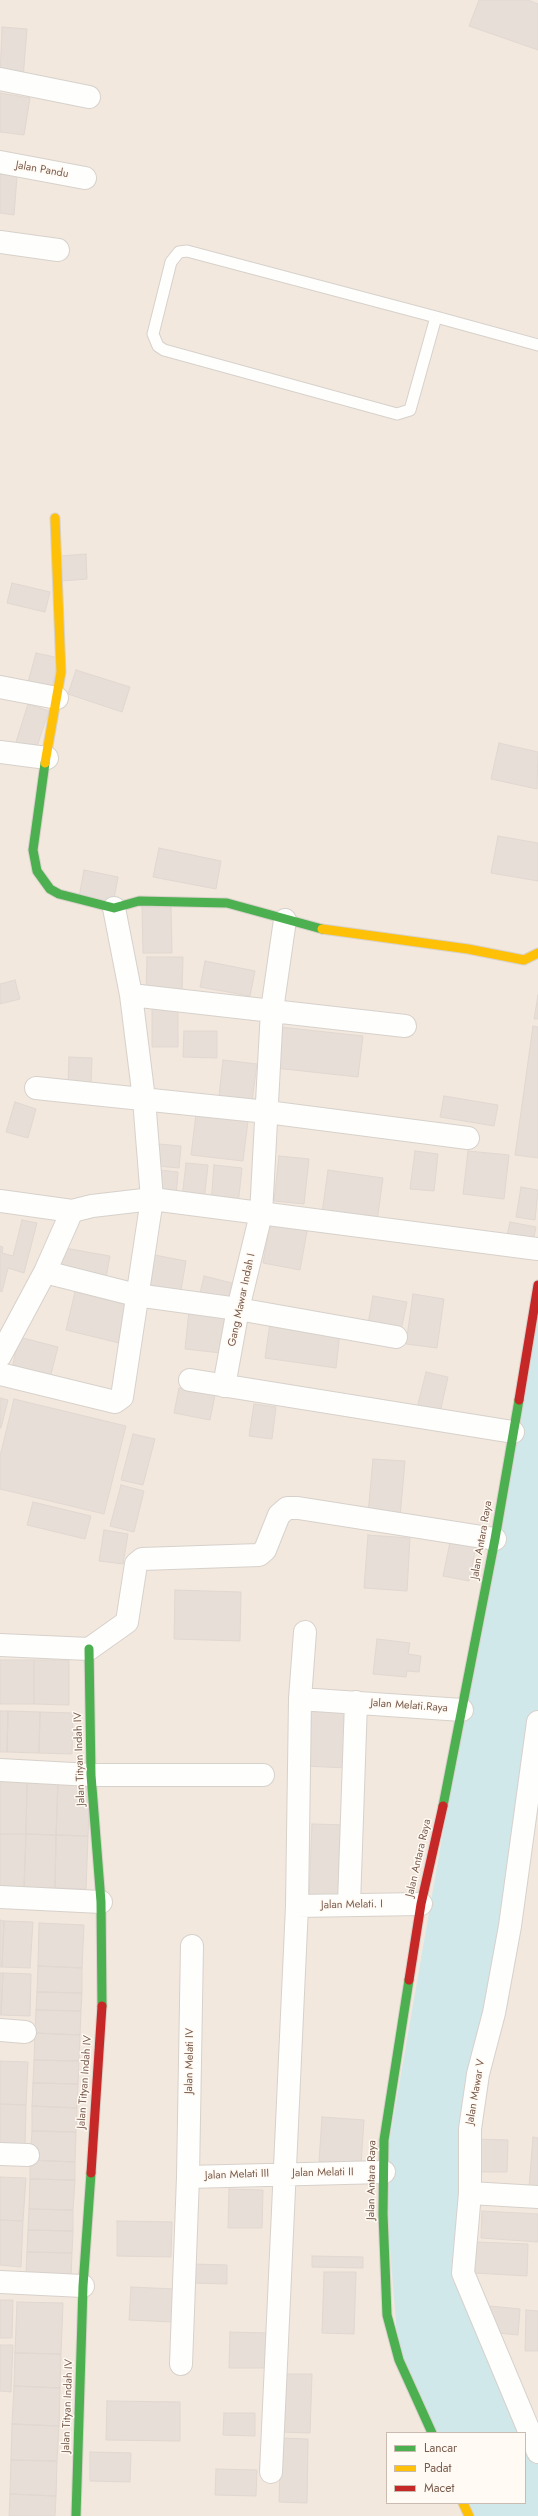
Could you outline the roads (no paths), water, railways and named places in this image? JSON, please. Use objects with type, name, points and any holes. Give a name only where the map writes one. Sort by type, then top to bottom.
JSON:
[{"type":"street","points":[[0,79],[89,97]]},
{"type":"street","name":"Jalan Pandu","points":[[0,162],[85,178]]},
{"type":"street","points":[[0,242],[58,250]]},
{"type":"street","points":[[55,518],[62,660],[47,758],[37,810],[33,850],[37,871],[44,884],[59,894],[114,908],[139,901],[227,903],[311,927],[468,949],[507,958],[524,960],[538,953]]},
{"type":"street","points":[[0,687],[56,698]]},
{"type":"street","points":[[0,752],[47,758]]},
{"type":"street","points":[[0,1374],[116,1402],[121,1400],[136,1295],[152,1200],[144,1100],[131,995],[114,908]]},
{"type":"street","name":"Gang Mawar Indah I","points":[[224,1386],[238,1309],[262,1214],[272,1010],[285,920]]},
{"type":"street","points":[[131,995],[405,1026]]},
{"type":"street","points":[[36,1088],[267,1112],[468,1138]]},
{"type":"street","points":[[0,1201],[72,1211],[92,1206],[152,1200],[538,1249]]},
{"type":"street","points":[[0,1356],[45,1272],[72,1211]]},
{"type":"street","points":[[45,1272],[136,1295],[238,1309],[396,1337]]},
{"type":"street","name":"Jalan Antara Raya","points":[[432,2432],[399,2360],[387,2315],[383,2214],[388,2110],[421,1904],[446,1792],[495,1540],[538,1285]]},
{"type":"street","points":[[190,1380],[513,1432]]},
{"type":"street","points":[[0,1645],[89,1649],[127,1622],[136,1564],[142,1559],[259,1555],[265,1550],[279,1515],[285,1509],[298,1508],[495,1540]]},
{"type":"street","points":[[271,2472],[286,2173],[296,1913],[300,1699],[305,1632]]},
{"type":"street","name":"Jalan Tityan Indah IV","points":[[76,2516],[83,2286],[103,1997],[101,1902],[91,1775],[89,1649]]},
{"type":"street","name":"Jalan Melati.Raya","points":[[300,1699],[462,1710]]},
{"type":"street","points":[[349,1904],[356,1702]]},
{"type":"street","name":"Jalan Mawar V","points":[[538,1722],[510,1926],[494,2013],[478,2074],[470,2129],[470,2193],[463,2273],[538,2452]]},
{"type":"street","points":[[0,1770],[91,1775],[263,1775]]},
{"type":"street","points":[[0,1897],[101,1902]]},
{"type":"street","name":"Jalan Melati. I","points":[[296,1913],[349,1904],[421,1904]]},
{"type":"street","name":"Jalan Melati IV","points":[[181,2364],[188,2177],[192,1946]]},
{"type":"street","points":[[0,2030],[25,2032]]},
{"type":"street","points":[[0,2154],[28,2155]]},
{"type":"street","name":"Jalan Melati II","points":[[286,2173],[384,2172]]},
{"type":"street","name":"Jalan Melati III","points":[[188,2177],[286,2173]]},
{"type":"street","points":[[470,2193],[538,2197]]},
{"type":"street","points":[[0,2282],[83,2286]]},
{"type":"street","points":[[463,2504],[469,2516]]},
{"type":"lane","points":[[436,317],[410,410],[397,414],[164,350],[158,346],[153,334],[171,262],[179,252],[187,251],[436,317],[538,346]]},
{"type":"water","points":[[538,1285],[538,1722],[494,2013],[463,2273],[538,2453],[538,2516],[468,2516],[462,2504],[526,2504],[526,2432],[431,2432],[399,2360],[384,2172]]}]
